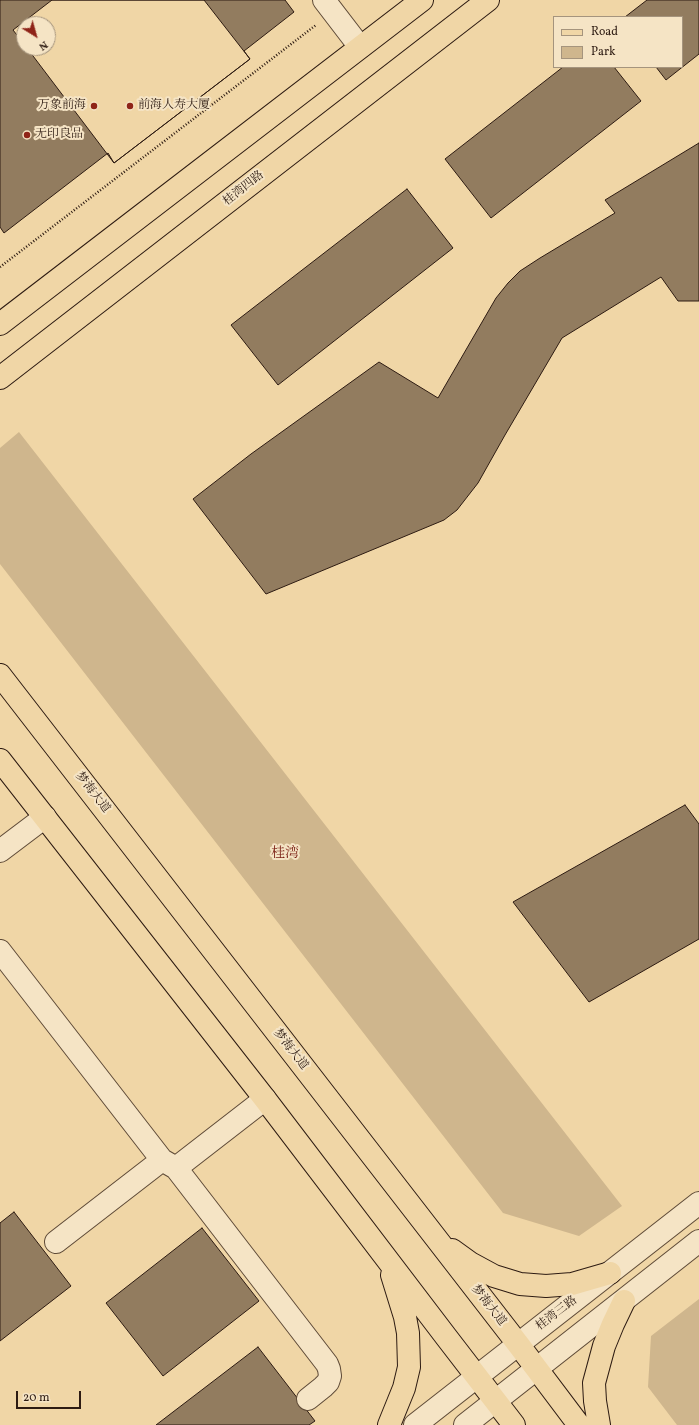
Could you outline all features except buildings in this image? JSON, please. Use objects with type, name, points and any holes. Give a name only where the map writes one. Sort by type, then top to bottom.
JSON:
[{"type":"main road","points":[[0,324],[422,0]]},
{"type":"main road","name":"桂湾四路","points":[[0,378],[488,0]]},
{"type":"main road","name":"梦海大道","points":[[0,675],[518,1344],[579,1425]]},
{"type":"main road","points":[[0,760],[265,1099],[514,1425]]},
{"type":"main road","points":[[429,1230],[451,1249],[470,1262],[494,1276],[520,1284],[546,1286],[572,1284],[610,1273]]},
{"type":"main road","points":[[388,1260],[405,1317],[409,1348],[409,1367],[404,1388],[389,1425]]},
{"type":"main road","points":[[599,1425],[594,1383],[604,1346],[624,1301]]},
{"type":"street","points":[[328,6],[360,47]]},
{"type":"street","points":[[0,851],[45,817]]},
{"type":"street","points":[[0,951],[327,1364],[330,1376],[328,1382],[308,1399]]},
{"type":"street","points":[[56,1242],[265,1099]]},
{"type":"street","name":"桂湾三路","points":[[414,1425],[699,1204]]},
{"type":"street","points":[[465,1425],[699,1241]]},
{"type":"path","points":[[0,267],[328,6]]},
{"type":"green space","points":[[19,432],[622,1206],[579,1236],[503,1213],[0,564],[0,448]]},
{"type":"green space","points":[[699,1299],[699,1425],[677,1425],[648,1387],[651,1336]]},
{"type":"place","name":"万象前海","points":[[94,106]]},
{"type":"place","name":"前海人寿大厦","points":[[130,106]]},
{"type":"place","name":"无印良品","points":[[27,135]]},
{"type":"district","name":"桂湾","points":[[285,854]]}]
